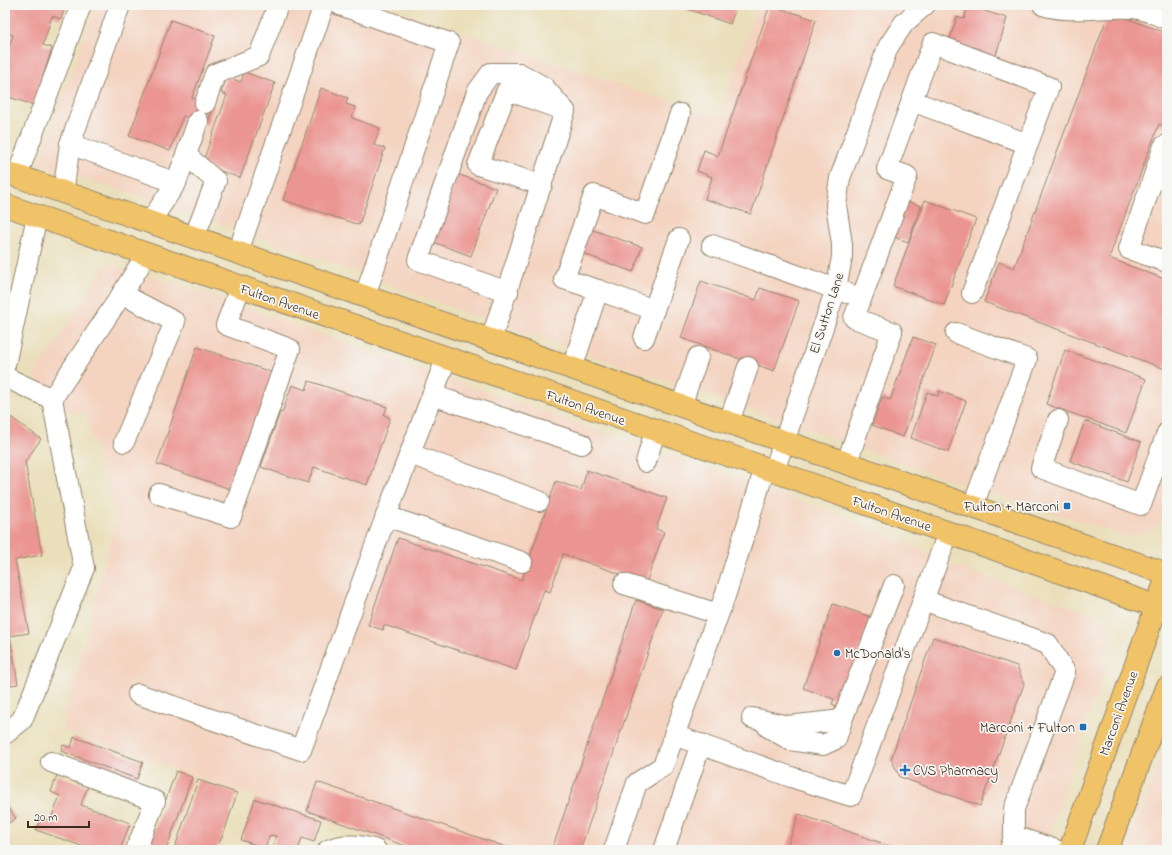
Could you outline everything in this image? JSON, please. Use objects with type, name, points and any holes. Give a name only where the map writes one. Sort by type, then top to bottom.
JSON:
[{"type":"main road","points":[[11,174],[973,506],[1167,575]]},
{"type":"main road","name":"Fulton Avenue","points":[[5,205],[240,288],[655,431],[770,469],[1162,608]]},
{"type":"main road","name":"Marconi Avenue","points":[[1070,850],[1162,608],[1167,575]]},
{"type":"main road","points":[[1107,850],[1167,688]]},
{"type":"street","points":[[11,174],[81,5]]},
{"type":"street","points":[[63,192],[70,144],[120,5]]},
{"type":"street","points":[[150,222],[176,183],[215,74],[259,56],[278,5]]},
{"type":"street","points":[[238,252],[324,5]]},
{"type":"street","points":[[340,5],[449,43],[365,296]]},
{"type":"street","name":"El Sutton Lane","points":[[614,850],[637,782],[663,766],[770,469],[784,441],[836,289],[842,257],[842,244],[836,205],[840,178],[888,47],[904,23],[925,5]]},
{"type":"street","points":[[1043,5],[1048,7],[1085,9],[1133,8],[1167,19]]},
{"type":"street","points":[[846,462],[892,332],[854,318],[907,176],[887,169],[933,43],[1049,87],[972,293]]},
{"type":"street","points":[[508,292],[418,260],[477,92],[491,73],[519,73],[544,87],[565,111]]},
{"type":"street","points":[[542,186],[478,165],[506,90],[565,111]]},
{"type":"street","points":[[912,101],[1028,144]]},
{"type":"street","points":[[491,340],[508,292],[565,111]]},
{"type":"street","points":[[654,310],[564,279],[594,195],[645,214],[680,114]]},
{"type":"street","points":[[70,144],[176,183]]},
{"type":"street","points":[[1167,146],[1164,146],[1129,249],[1167,262]]},
{"type":"street","points":[[186,155],[216,181],[194,238]]},
{"type":"street","points":[[5,365],[37,216]]},
{"type":"street","points":[[644,338],[680,239]]},
{"type":"street","points":[[712,245],[862,298]]},
{"type":"street","points":[[5,734],[22,720],[84,568],[52,399],[122,294],[146,255]]},
{"type":"street","points":[[159,494],[231,517],[290,349],[226,326],[240,288]]},
{"type":"street","points":[[572,368],[598,290]]},
{"type":"street","points":[[122,294],[175,322],[124,442]]},
{"type":"street","points":[[956,333],[1027,359],[973,506]]},
{"type":"street","points":[[681,406],[698,357]]},
{"type":"street","points":[[138,694],[301,750],[386,516],[446,359]]},
{"type":"street","points":[[729,422],[748,367]]},
{"type":"street","points":[[5,377],[52,399]]},
{"type":"street","points":[[432,395],[582,444]]},
{"type":"street","points":[[1058,420],[1042,468],[1141,505],[1167,433]]},
{"type":"street","points":[[646,462],[655,431]]},
{"type":"street","points":[[410,454],[539,501]]},
{"type":"street","points":[[386,516],[522,562]]},
{"type":"street","points":[[674,735],[791,777],[851,796],[948,532]]},
{"type":"street","points":[[624,584],[718,614]]},
{"type":"street","points":[[752,718],[788,726],[842,720],[894,585]]},
{"type":"street","points":[[924,600],[1048,644],[1065,672],[1014,809],[1012,843],[1056,850]]},
{"type":"street","points":[[664,850],[701,744]]},
{"type":"street","points":[[51,762],[155,801],[136,850]]},
{"type":"street","points":[[328,850],[336,846],[366,847],[376,850]]},
{"type":"shaded area","points":[[96,5],[381,5],[719,118],[757,5],[1167,5],[1167,511],[1159,524],[1149,533],[1127,536],[955,482],[774,417],[486,320],[338,265],[176,208],[38,164]]},
{"type":"shaded area","points":[[107,264],[192,289],[826,510],[864,524],[957,567],[1100,617],[1108,623],[1111,631],[1107,656],[1100,685],[1082,732],[1045,850],[405,850],[62,730],[117,515],[84,412],[69,412],[34,376]]},
{"type":"shaded area","points":[[1167,741],[1167,850],[1122,850],[1146,799]]},
{"type":"building","points":[[5,5],[66,5],[61,19],[52,16],[43,45],[52,48],[34,105],[5,96],[5,60],[13,35],[5,33]]},
{"type":"building","points":[[682,5],[737,5],[730,24],[682,7]]},
{"type":"building","points":[[770,5],[816,20],[751,214],[705,199],[712,177],[697,171],[704,150],[718,156]]},
{"type":"building","points":[[968,6],[1007,18],[995,58],[948,44],[957,17],[964,19]]},
{"type":"building","points":[[1109,12],[1167,33],[1167,127],[1159,124],[1109,258],[1167,280],[1167,362],[1165,369],[984,302],[999,262],[1014,268]]},
{"type":"building","points":[[171,20],[215,36],[192,98],[214,106],[207,125],[183,116],[170,151],[129,136]]},
{"type":"building","points":[[244,72],[275,83],[240,178],[202,164],[227,95],[221,93],[227,77],[241,82]]},
{"type":"building","points":[[321,88],[348,98],[346,104],[355,107],[352,118],[380,128],[374,145],[385,148],[359,225],[283,200]]},
{"type":"building","points":[[457,174],[496,188],[471,256],[433,242]]},
{"type":"building","points":[[904,200],[921,206],[908,242],[891,236]]},
{"type":"building","points":[[925,200],[976,219],[944,305],[893,286]]},
{"type":"building","points":[[590,229],[642,247],[633,272],[581,253]]},
{"type":"building","points":[[701,281],[756,300],[760,288],[799,301],[774,371],[681,338]]},
{"type":"building","points":[[913,337],[936,345],[903,437],[872,425],[882,397],[890,400]]},
{"type":"building","points":[[197,347],[277,374],[236,491],[157,464]]},
{"type":"building","points":[[1065,350],[1146,379],[1126,433],[1046,404]]},
{"type":"building","points":[[309,381],[387,407],[384,415],[390,418],[367,485],[314,467],[308,483],[261,467],[280,412],[282,413],[292,385],[306,390]]},
{"type":"building","points":[[939,391],[966,401],[948,452],[911,438],[927,392],[938,396]]},
{"type":"building","points":[[5,413],[41,439],[25,462],[42,555],[15,560],[29,633],[10,636],[18,684],[5,686]]},
{"type":"building","points":[[1085,421],[1141,442],[1127,482],[1070,461]]},
{"type":"building","points":[[587,470],[667,498],[656,529],[664,532],[646,583],[563,554],[550,592],[544,590],[516,670],[384,625],[383,630],[368,625],[398,538],[522,580],[556,481],[581,490]]},
{"type":"building","points":[[636,600],[663,609],[580,850],[552,850]]},
{"type":"building","name":"McDonald's","points":[[833,604],[871,617],[839,707],[832,704],[834,699],[803,688]]},
{"type":"building","name":"CVS Pharmacy","points":[[933,637],[1017,666],[1024,684],[980,806],[900,777],[891,759]]},
{"type":"building","points":[[74,737],[143,762],[137,779],[61,751],[63,745],[71,748]]},
{"type":"building","points":[[176,771],[192,777],[166,850],[160,850],[149,846]]},
{"type":"building","points":[[57,775],[88,786],[81,805],[130,823],[120,850],[93,850],[36,830],[41,817],[50,821],[60,796],[51,792]]},
{"type":"building","points":[[198,780],[237,793],[225,830],[216,850],[174,850]]},
{"type":"building","points":[[317,782],[515,850],[417,850],[307,811]]},
{"type":"building","points":[[255,799],[321,820],[314,842],[302,838],[298,850],[271,850],[276,836],[270,835],[265,848],[241,840]]},
{"type":"building","points":[[5,804],[16,818],[5,826]]},
{"type":"building","points":[[799,814],[901,850],[786,850]]},
{"type":"place","name":"Fulton + Marconi","points":[[1067,506]]},
{"type":"place","name":"McDonald's","points":[[837,653]]},
{"type":"place","name":"Marconi + Fulton","points":[[1083,727]]},
{"type":"place","name":"CVS Pharmacy","points":[[905,770]]}]
